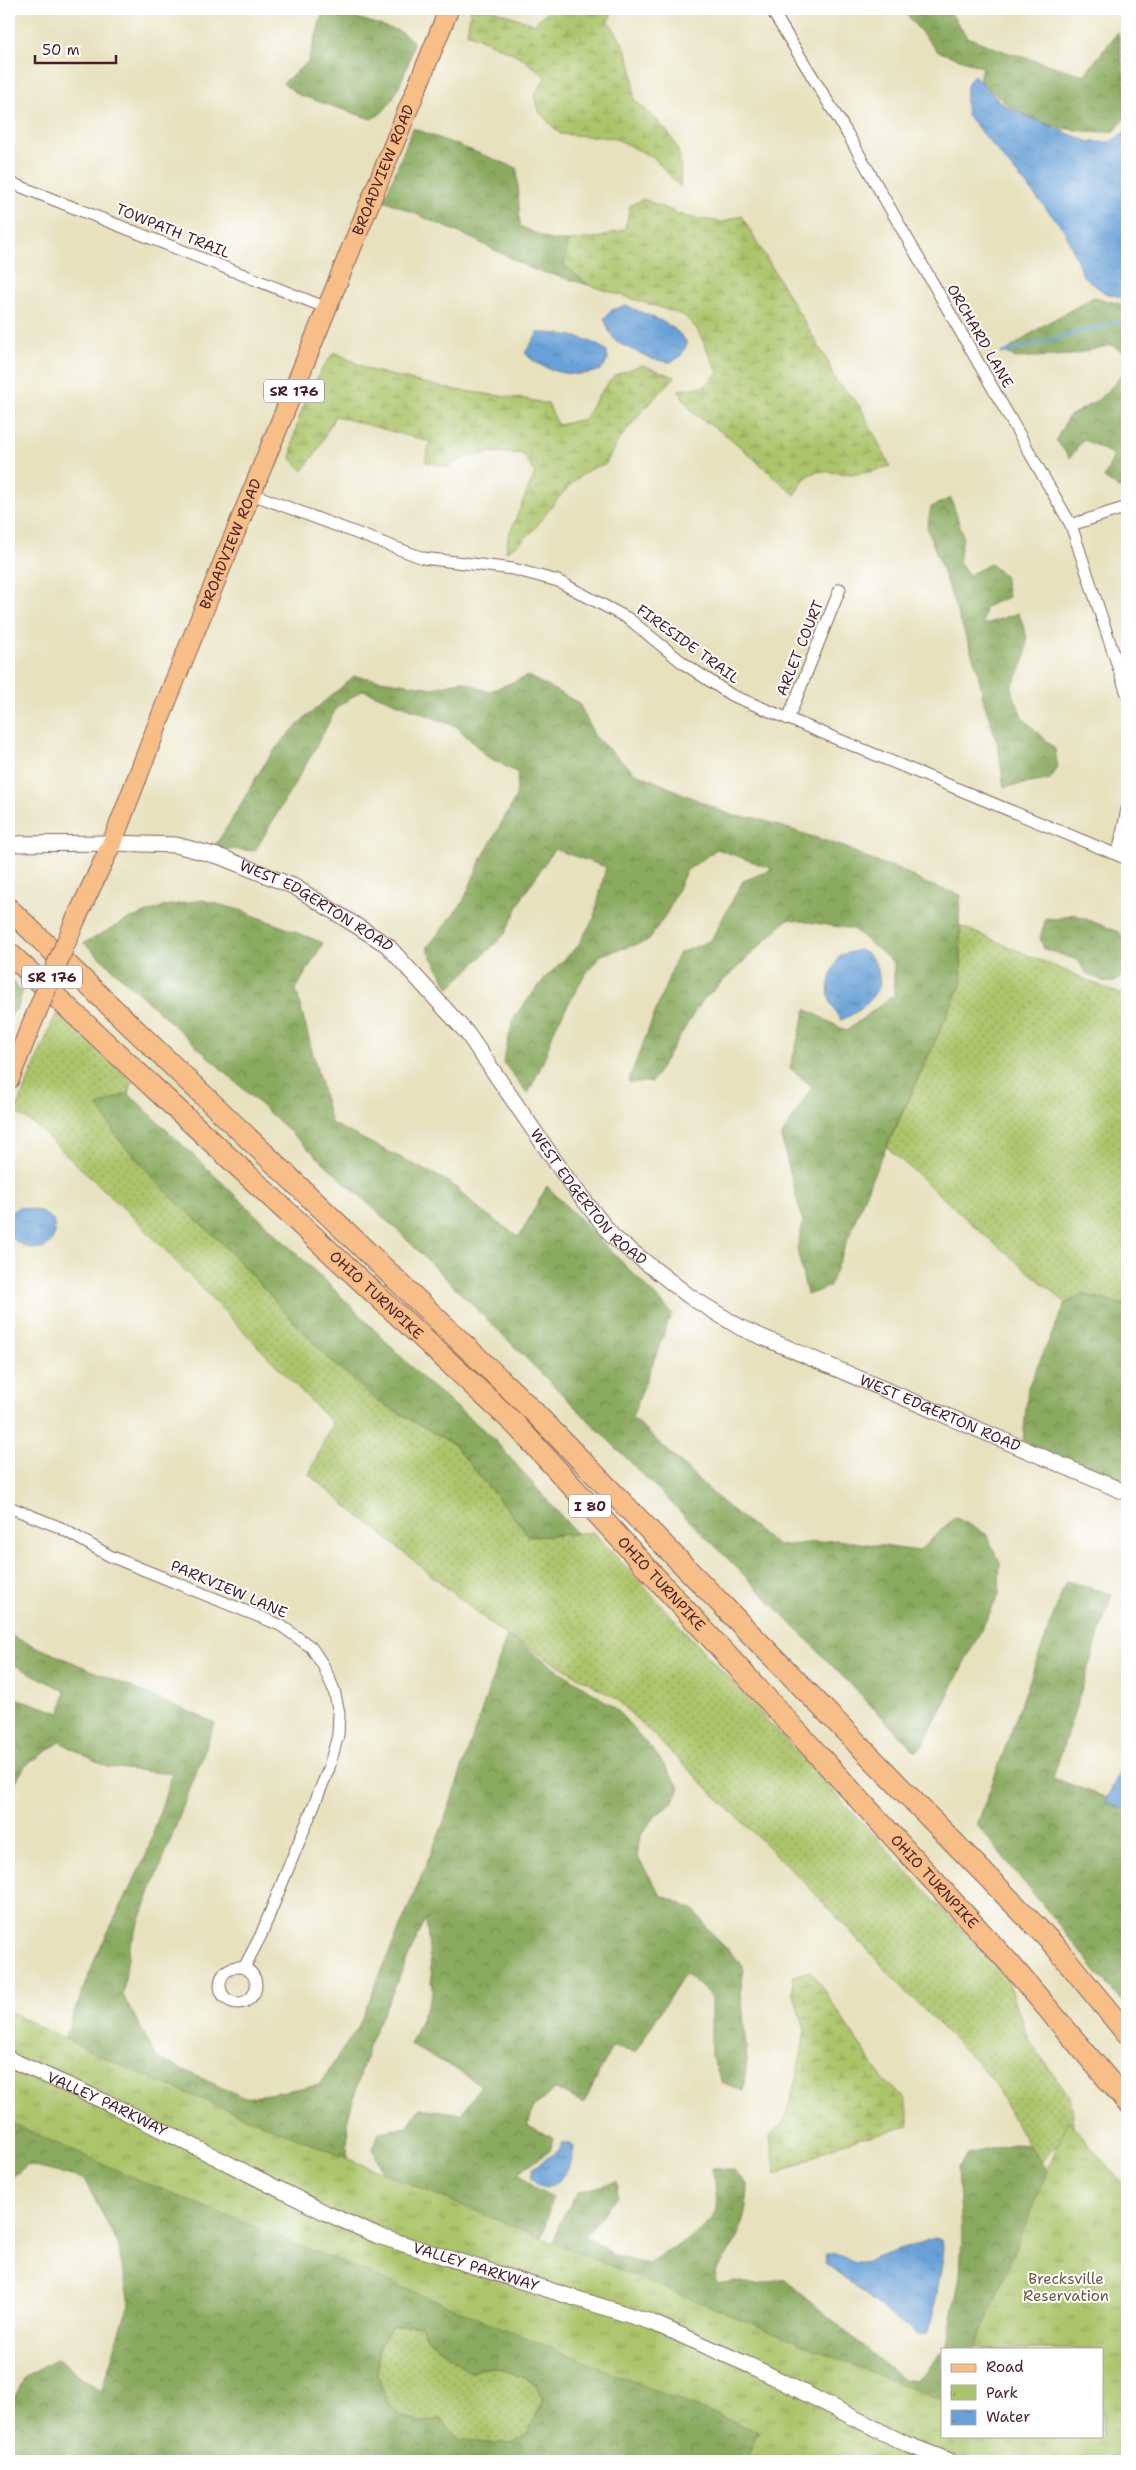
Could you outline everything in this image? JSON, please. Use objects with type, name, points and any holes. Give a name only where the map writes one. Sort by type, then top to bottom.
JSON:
[{"type":"highway","name":"OHIO TURNPIKE","points":[[9,909],[531,1409],[1055,1946],[1127,2034]]},
{"type":"highway","name":"OHIO TURNPIKE","points":[[9,954],[515,1424],[1010,1964],[1127,2102]]},
{"type":"main road","name":"BROADVIEW ROAD","points":[[9,1080],[75,921],[112,842],[171,690],[449,9]]},
{"type":"street","name":"ORCHARD LANE","points":[[772,9],[847,133],[1071,525],[1127,694]]},
{"type":"street","name":"TOWPATH TRAIL","points":[[9,182],[327,308]]},
{"type":"street","name":"FIRESIDE TRAIL","points":[[252,494],[423,558],[513,569],[558,580],[629,619],[683,663],[731,695],[1123,856]]},
{"type":"street","points":[[1071,525],[1127,507]]},
{"type":"street","name":"ARLET COURT","points":[[788,719],[840,589]]},
{"type":"street","points":[[1123,856],[1127,809]]},
{"type":"street","name":"WEST EDGERTON ROAD","points":[[9,844],[112,842],[176,845],[221,857],[296,887],[387,945],[468,1033],[568,1180],[613,1237],[689,1296],[741,1328],[1127,1492]]},
{"type":"street","name":"PARKVIEW LANE","points":[[9,1507],[59,1527],[110,1556],[280,1625],[311,1647],[323,1665],[337,1705],[338,1735],[329,1768],[261,1935],[244,1968]]},
{"type":"street","name":"VALLEY PARKWAY","points":[[9,2059],[110,2104],[326,2213],[378,2236],[651,2322],[751,2366],[906,2444],[950,2461]]},
{"type":"green space","points":[[328,9],[399,31],[413,41],[410,58],[397,90],[386,108],[371,119],[299,95],[283,83],[308,62],[322,16]]},
{"type":"green space","points":[[471,9],[490,9],[534,24],[550,9],[614,9],[608,21],[621,40],[629,58],[633,77],[634,100],[662,126],[673,141],[681,162],[680,187],[654,158],[614,138],[560,134],[540,113],[534,96],[546,77],[519,56],[467,33]]},
{"type":"green space","points":[[902,9],[948,9],[967,37],[1006,52],[1084,75],[1118,32],[1127,101],[1125,118],[1114,132],[1074,130],[1057,127],[1025,115],[1010,106],[979,80],[982,67],[937,51]]},
{"type":"green space","points":[[413,128],[517,168],[520,226],[550,240],[568,241],[564,265],[589,285],[532,269],[473,239],[384,200]]},
{"type":"green space","points":[[643,199],[686,217],[724,222],[741,215],[828,362],[835,380],[860,406],[890,466],[859,474],[813,473],[806,477],[795,495],[729,437],[694,414],[678,390],[705,386],[718,372],[697,329],[683,315],[589,285],[564,265],[568,241],[602,237],[625,229],[630,206]]},
{"type":"green space","points":[[1094,297],[1127,306],[1127,353],[1111,345],[1071,355],[1016,358],[1005,352],[1042,326]]},
{"type":"green space","points":[[334,352],[370,370],[410,380],[456,390],[548,404],[558,425],[584,419],[600,393],[615,375],[642,365],[675,377],[643,410],[618,441],[605,465],[594,467],[584,473],[564,492],[528,536],[506,552],[508,537],[535,473],[523,454],[490,452],[469,457],[447,467],[425,462],[430,442],[335,416],[318,449],[303,471],[291,459],[296,430],[305,402],[318,376]]},
{"type":"green space","points":[[1127,366],[1127,485],[1118,488],[1104,478],[1114,455],[1083,439],[1070,458],[1056,440],[1068,417],[1098,400],[1117,381]]},
{"type":"green space","points":[[951,498],[963,536],[959,562],[969,575],[990,564],[1004,575],[1008,597],[985,607],[983,625],[1018,613],[1023,623],[1027,642],[1026,651],[1021,669],[1011,688],[1022,717],[1055,749],[1058,768],[1049,780],[1004,787],[998,745],[984,702],[977,668],[927,527],[931,507]]},
{"type":"green space","points":[[354,676],[433,688],[463,681],[488,692],[528,676],[579,703],[595,737],[634,772],[733,816],[756,818],[847,848],[873,861],[900,869],[924,883],[961,895],[959,915],[962,982],[871,1180],[829,1287],[807,1295],[797,1249],[803,1222],[781,1137],[812,1087],[790,1068],[806,1009],[846,1031],[894,995],[894,963],[853,929],[788,919],[700,1003],[652,1082],[628,1082],[678,954],[711,940],[743,881],[773,869],[717,849],[686,871],[668,911],[648,941],[601,955],[584,976],[555,1028],[543,1062],[528,1094],[503,1062],[514,1017],[546,977],[577,947],[594,918],[606,867],[554,849],[522,898],[505,934],[449,988],[427,948],[463,902],[480,862],[516,797],[518,773],[486,756],[457,727],[363,690],[337,707],[311,756],[255,851],[213,848],[277,747],[308,715]]},
{"type":"green space","points":[[203,900],[243,911],[323,943],[296,989],[331,1123],[451,1183],[483,1212],[519,1237],[547,1186],[672,1313],[632,1417],[723,1503],[778,1546],[837,1540],[919,1551],[955,1517],[986,1534],[1000,1562],[999,1595],[923,1744],[916,1752],[745,1576],[398,1231],[84,943],[129,919],[165,906]]},
{"type":"green space","points":[[1073,914],[1119,932],[1127,944],[1124,974],[1115,982],[1105,982],[1086,973],[1078,960],[1044,949],[1040,938],[1046,918],[1056,919]]},
{"type":"green space","points":[[960,926],[1127,997],[1127,1306],[1082,1294],[1066,1303],[975,1227],[887,1147],[962,982]]},
{"type":"green space","points":[[9,977],[22,992],[18,1008],[9,1016]]},
{"type":"green space","points":[[57,1012],[132,1082],[128,1093],[98,1106],[172,1198],[219,1240],[324,1354],[375,1399],[453,1444],[530,1537],[593,1532],[1008,1980],[1028,2039],[1071,2098],[1074,2126],[1041,2162],[1028,2145],[989,2075],[917,2003],[805,1883],[615,1698],[501,1632],[309,1475],[332,1423],[140,1224],[34,1124],[15,1112]]},
{"type":"green space","points":[[128,1093],[342,1297],[424,1380],[490,1435],[577,1534],[530,1537],[453,1444],[375,1399],[324,1354],[219,1240],[172,1198],[119,1140],[98,1106]]},
{"type":"green space","points":[[1082,1294],[1127,1306],[1127,1486],[1023,1441],[1028,1387],[1066,1303]]},
{"type":"green space","points":[[1066,1581],[1112,1594],[1053,1778],[1127,1805],[1127,2008],[977,1825]]},
{"type":"green space","points":[[9,1635],[215,1723],[129,1949],[123,1995],[157,2058],[245,2098],[319,2085],[359,2025],[442,1827],[507,1636],[614,1707],[657,1755],[680,1788],[672,1803],[655,1816],[640,1836],[637,1856],[661,1895],[693,1909],[714,1936],[743,1965],[741,1989],[747,2061],[743,2091],[722,2082],[711,2056],[711,1996],[685,1973],[635,2052],[612,2047],[584,2103],[555,2089],[533,2108],[528,2126],[553,2138],[550,2151],[518,2172],[534,2188],[552,2198],[539,2250],[509,2267],[9,2012],[64,2039],[96,1956],[146,1856],[172,1774],[107,1767],[60,1742],[25,1766],[9,1793],[9,1696],[61,1713],[65,1691],[9,1662]],"holes":[[[426,1918],[433,1991],[410,2045],[454,2068],[481,2085],[462,2114],[420,2108],[407,2127],[379,2132],[373,2149],[383,2173],[347,2159],[348,2118],[369,2044]]]},
{"type":"green space","points":[[811,1971],[882,2078],[905,2098],[909,2126],[842,2143],[776,2175],[770,2136],[784,2123],[800,2063],[805,2029],[793,1991],[793,1976]]},
{"type":"green space","name":"Brecksville Reservation","points":[[9,2012],[169,2086],[941,2401],[941,2438],[1104,2438],[1104,2348],[975,2348],[1068,2120],[1127,2189],[1127,2461],[746,2461],[758,2432],[132,2177],[9,2122]]},
{"type":"green space","points":[[9,2090],[869,2461],[579,2461],[574,2458],[562,2461],[9,2461],[9,2407],[26,2376],[57,2359],[101,2391],[129,2304],[118,2244],[84,2179],[27,2165],[9,2180]],"holes":[[[421,2325],[427,2338],[470,2373],[479,2369],[495,2368],[536,2384],[543,2399],[528,2434],[513,2444],[460,2440],[441,2419],[421,2422],[398,2414],[390,2405],[380,2384],[378,2359],[381,2345],[391,2327]]]},
{"type":"green space","points":[[1013,2144],[1028,2145],[1125,2268],[1127,2461],[1104,2438],[1104,2348],[946,2348],[960,2276],[962,2234],[958,2169],[968,2154]]},
{"type":"green space","points":[[712,2168],[734,2171],[748,2185],[746,2210],[739,2232],[729,2252],[714,2273],[717,2284],[735,2281],[757,2285],[784,2279],[902,2379],[915,2381],[941,2354],[941,2431],[551,2255],[560,2221],[578,2192],[616,2182],[618,2195],[585,2236],[615,2256],[648,2264],[694,2235],[710,2222],[716,2210],[716,2192]]},
{"type":"green space","points":[[421,2325],[427,2338],[470,2373],[479,2369],[495,2368],[536,2384],[543,2399],[528,2434],[513,2444],[460,2440],[441,2419],[421,2422],[398,2414],[384,2396],[378,2372],[378,2360],[381,2345],[391,2327]]},
{"type":"water","points":[[974,75],[999,101],[1013,110],[1089,142],[1110,142],[1127,132],[1127,299],[1105,293],[1083,276],[1065,231],[967,115],[966,89]]},
{"type":"water","points":[[626,305],[660,320],[676,330],[687,344],[680,357],[670,362],[652,359],[616,342],[604,318],[612,310]]},
{"type":"water","points":[[538,333],[565,335],[591,342],[607,351],[608,360],[597,371],[588,373],[568,374],[548,369],[539,365],[525,353]]},
{"type":"water","points":[[860,950],[874,960],[879,973],[880,985],[864,1006],[854,1014],[841,1020],[831,1003],[829,995],[830,980],[840,955]]},
{"type":"water","points":[[19,1207],[40,1211],[53,1220],[54,1236],[43,1249],[24,1246],[9,1235],[11,1212]]},
{"type":"water","points":[[1127,1751],[1127,1803],[1121,1809],[1105,1801],[1120,1772],[1121,1759]]},
{"type":"water","points":[[562,2143],[571,2143],[574,2147],[569,2167],[558,2182],[546,2188],[539,2186],[531,2179],[533,2168],[559,2150]]},
{"type":"water","points":[[935,2238],[942,2240],[944,2249],[933,2318],[927,2334],[917,2335],[825,2263],[827,2253],[863,2262]]},
{"type":"waterway","points":[[1002,353],[1121,321],[1127,326]]}]
